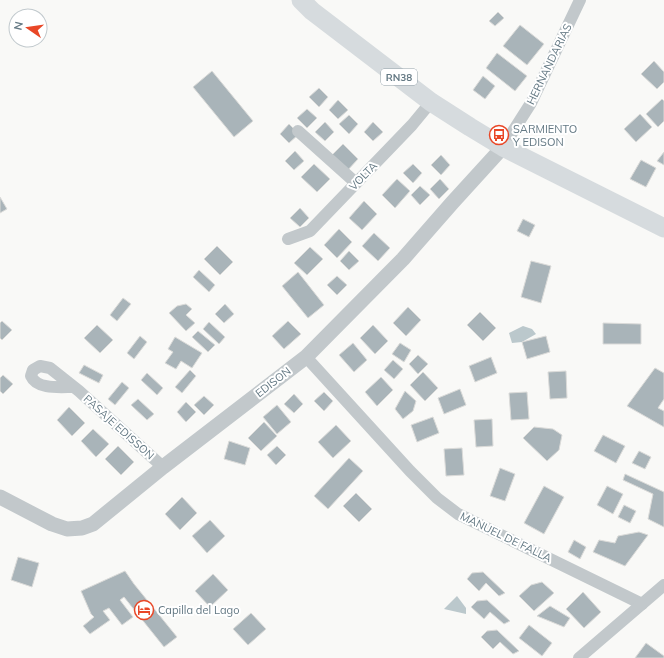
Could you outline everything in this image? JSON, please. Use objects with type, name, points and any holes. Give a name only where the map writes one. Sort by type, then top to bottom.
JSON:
[{"type":"main road","name":"RN38","points":[[301,0],[312,11],[431,102],[470,128],[503,147],[664,228]]},
{"type":"street","name":"HERNANDARIAS","points":[[503,147],[531,103],[580,0]]},
{"type":"street","name":"VOLTA","points":[[288,239],[310,231],[412,125],[431,102]]},
{"type":"street","points":[[298,131],[356,183]]},
{"type":"street","name":"EDISON","points":[[0,497],[52,524],[67,528],[82,528],[92,524],[163,467],[306,357],[403,259],[503,147]]},
{"type":"street","name":"MANUEL DE FALLA","points":[[306,357],[436,498],[458,514],[642,604]]},
{"type":"street","name":"PASAJE EDISSON","points":[[74,387],[163,467]]},
{"type":"street","points":[[579,658],[664,586]]},
{"type":"shaded area","points":[[523,326],[532,329],[536,334],[522,342],[512,343],[509,333]]},
{"type":"shaded area","points":[[457,596],[466,608],[466,614],[444,609]]},
{"type":"building","points":[[498,12],[504,18],[495,26],[489,21]]},
{"type":"building","points":[[520,25],[544,44],[527,65],[503,46]]},
{"type":"building","points":[[497,53],[527,76],[515,91],[486,68]]},
{"type":"building","points":[[654,61],[664,72],[664,82],[657,89],[641,74]]},
{"type":"building","points":[[212,71],[253,121],[234,137],[193,87]]},
{"type":"building","points":[[483,76],[495,86],[485,99],[473,90]]},
{"type":"building","points":[[319,88],[328,97],[319,107],[309,97]]},
{"type":"building","points":[[662,99],[664,101],[664,121],[658,127],[646,114]]},
{"type":"building","points":[[338,100],[348,110],[338,119],[329,110]]},
{"type":"building","points":[[307,109],[317,118],[307,128],[297,118]]},
{"type":"building","points":[[640,114],[652,127],[636,142],[624,129]]},
{"type":"building","points":[[349,115],[358,124],[349,134],[339,124]]},
{"type":"building","points":[[325,122],[334,132],[325,141],[315,132]]},
{"type":"building","points":[[373,122],[383,132],[373,141],[364,132]]},
{"type":"building","points":[[289,124],[299,134],[289,143],[280,134]]},
{"type":"building","points":[[343,144],[358,159],[346,172],[330,157]]},
{"type":"building","points":[[295,151],[304,161],[294,170],[285,161]]},
{"type":"building","points":[[664,152],[664,165],[657,161]]},
{"type":"building","points":[[441,155],[450,165],[441,175],[431,165]]},
{"type":"building","points":[[641,160],[656,168],[646,187],[630,179]]},
{"type":"building","points":[[314,164],[330,179],[317,192],[301,177]]},
{"type":"building","points":[[413,164],[422,173],[413,183],[403,173]]},
{"type":"building","points":[[397,179],[410,191],[395,208],[382,195]]},
{"type":"building","points":[[440,179],[449,189],[439,199],[430,189]]},
{"type":"building","points":[[420,186],[430,195],[420,205],[411,195]]},
{"type":"building","points":[[0,197],[7,209],[0,213]]},
{"type":"building","points":[[364,201],[377,214],[362,230],[349,218]]},
{"type":"building","points":[[300,208],[309,218],[300,227],[290,218]]},
{"type":"building","points":[[523,219],[535,225],[529,237],[517,231]]},
{"type":"building","points":[[339,229],[352,242],[337,258],[324,245]]},
{"type":"building","points":[[374,233],[390,248],[378,261],[362,246]]},
{"type":"building","points":[[217,246],[233,262],[220,275],[204,259]]},
{"type":"building","points":[[310,247],[323,259],[307,275],[294,263]]},
{"type":"building","points":[[349,251],[359,261],[349,270],[340,261]]},
{"type":"building","points":[[531,261],[551,266],[541,303],[521,297]]},
{"type":"building","points":[[199,270],[215,285],[209,292],[193,277]]},
{"type":"building","points":[[298,272],[324,305],[308,318],[282,286]]},
{"type":"building","points":[[337,276],[347,285],[337,295],[327,285]]},
{"type":"building","points":[[123,298],[131,304],[117,321],[110,315]]},
{"type":"building","points":[[186,304],[192,309],[186,315],[195,323],[186,331],[169,313],[177,306]]},
{"type":"building","points":[[225,304],[234,314],[224,323],[215,314]]},
{"type":"building","points":[[408,307],[421,320],[406,336],[393,323]]},
{"type":"building","points":[[480,312],[496,328],[483,341],[467,325]]},
{"type":"building","points":[[2,321],[12,330],[2,340],[0,338],[0,323]]},
{"type":"building","points":[[288,321],[301,334],[284,349],[272,336]]},
{"type":"building","points":[[209,322],[225,337],[219,344],[203,329]]},
{"type":"building","points":[[603,323],[641,324],[641,344],[603,344]]},
{"type":"building","points":[[97,325],[113,340],[100,353],[84,338]]},
{"type":"building","points":[[373,325],[388,341],[375,354],[360,338]]},
{"type":"building","points":[[198,331],[215,345],[208,352],[192,337]]},
{"type":"building","points":[[140,336],[147,342],[134,359],[127,353]]},
{"type":"building","points":[[546,336],[550,352],[527,359],[522,342]]},
{"type":"building","points":[[175,337],[202,353],[192,368],[181,361],[176,369],[165,363],[173,352],[168,349]]},
{"type":"building","points":[[353,343],[367,360],[354,372],[339,355]]},
{"type":"building","points":[[400,343],[411,350],[404,362],[392,354]]},
{"type":"building","points":[[418,355],[428,364],[418,374],[409,364]]},
{"type":"building","points":[[491,357],[497,373],[475,382],[469,366]]},
{"type":"building","points":[[393,360],[403,369],[394,379],[384,370]]},
{"type":"building","points":[[84,365],[103,375],[99,383],[79,373]]},
{"type":"building","points":[[655,368],[664,373],[664,399],[658,408],[664,411],[664,427],[627,406]]},
{"type":"building","points":[[190,370],[196,376],[182,393],[175,387]]},
{"type":"building","points":[[566,371],[567,398],[550,399],[548,372]]},
{"type":"building","points":[[423,372],[438,388],[425,401],[410,385]]},
{"type":"building","points":[[147,373],[163,388],[157,395],[141,380]]},
{"type":"building","points":[[3,375],[13,384],[3,394],[0,391],[0,378]]},
{"type":"building","points":[[381,377],[393,390],[377,406],[365,392]]},
{"type":"building","points":[[122,382],[129,388],[115,405],[108,399]]},
{"type":"building","points":[[460,389],[466,405],[444,414],[438,398]]},
{"type":"building","points":[[405,391],[416,401],[413,411],[403,419],[395,409]]},
{"type":"building","points":[[324,392],[333,401],[324,411],[314,401]]},
{"type":"building","points":[[527,392],[529,419],[511,420],[509,393]]},
{"type":"building","points":[[294,394],[303,404],[294,413],[284,404]]},
{"type":"building","points":[[204,396],[214,405],[204,415],[194,405]]},
{"type":"building","points":[[138,399],[154,414],[147,420],[131,405]]},
{"type":"building","points":[[186,402],[196,412],[186,422],[177,412]]},
{"type":"building","points":[[277,405],[291,422],[277,434],[263,417]]},
{"type":"building","points":[[69,407],[85,423],[72,436],[57,420]]},
{"type":"building","points":[[433,417],[439,433],[417,442],[411,425]]},
{"type":"building","points":[[492,419],[493,446],[476,447],[474,420]]},
{"type":"building","points":[[264,422],[277,436],[261,451],[248,438]]},
{"type":"building","points":[[336,425],[351,441],[333,458],[318,442]]},
{"type":"building","points":[[534,427],[553,429],[562,435],[559,450],[547,461],[523,438]]},
{"type":"building","points":[[93,429],[109,444],[96,457],[81,441]]},
{"type":"building","points":[[603,435],[625,446],[616,463],[594,451]]},
{"type":"building","points":[[229,441],[250,448],[245,465],[224,459]]},
{"type":"building","points":[[118,446],[134,462],[121,475],[105,459]]},
{"type":"building","points":[[277,446],[286,455],[276,465],[267,455]]},
{"type":"building","points":[[462,448],[464,475],[446,476],[444,449]]},
{"type":"building","points":[[639,451],[651,457],[645,469],[632,463]]},
{"type":"building","points":[[349,458],[363,471],[328,509],[314,496]]},
{"type":"building","points":[[500,468],[515,474],[505,501],[490,496]]},
{"type":"building","points":[[625,474],[664,492],[664,527],[648,519],[653,494],[623,480]]},
{"type":"building","points":[[544,486],[564,497],[544,534],[524,523]]},
{"type":"building","points":[[607,486],[623,494],[613,514],[597,505]]},
{"type":"building","points":[[356,493],[372,509],[359,522],[343,506]]},
{"type":"building","points":[[182,497],[197,513],[180,530],[165,514]]},
{"type":"building","points":[[624,505],[636,511],[630,523],[618,517]]},
{"type":"building","points":[[210,520],[225,536],[207,553],[192,536]]},
{"type":"building","points":[[639,532],[648,535],[625,566],[593,552],[599,540],[615,543],[618,536]]},
{"type":"building","points":[[574,540],[586,547],[580,559],[568,552]]},
{"type":"building","points":[[18,557],[39,563],[32,587],[11,580]]},
{"type":"building","name":"Capilla del Lago","points":[[125,571],[177,637],[164,647],[124,597],[120,600],[133,617],[122,625],[109,608],[103,611],[110,620],[90,634],[83,626],[94,617],[91,614],[81,591]]},
{"type":"building","points":[[483,572],[505,593],[499,596],[486,583],[479,591],[467,579],[472,573]]},
{"type":"building","points":[[213,574],[228,590],[210,607],[195,591]]},
{"type":"building","points":[[542,582],[554,593],[534,611],[519,596],[531,585]]},
{"type":"building","points":[[583,592],[601,612],[584,628],[566,609]]},
{"type":"building","points":[[487,600],[510,621],[504,624],[490,612],[484,619],[471,607],[477,601]]},
{"type":"building","points":[[550,606],[570,618],[564,627],[537,616]]},
{"type":"building","points":[[251,613],[266,629],[248,645],[233,629]]},
{"type":"building","points":[[529,625],[552,643],[542,656],[519,638]]},
{"type":"building","points":[[497,630],[519,651],[513,654],[500,642],[493,649],[481,637],[487,631]]},
{"type":"building","points":[[646,643],[664,656],[664,658],[635,658]]},
{"type":"place","name":"SARMIENTO Y EDISON","points":[[499,135]]},
{"type":"place","name":"Capilla del Lago","points":[[144,610]]}]
